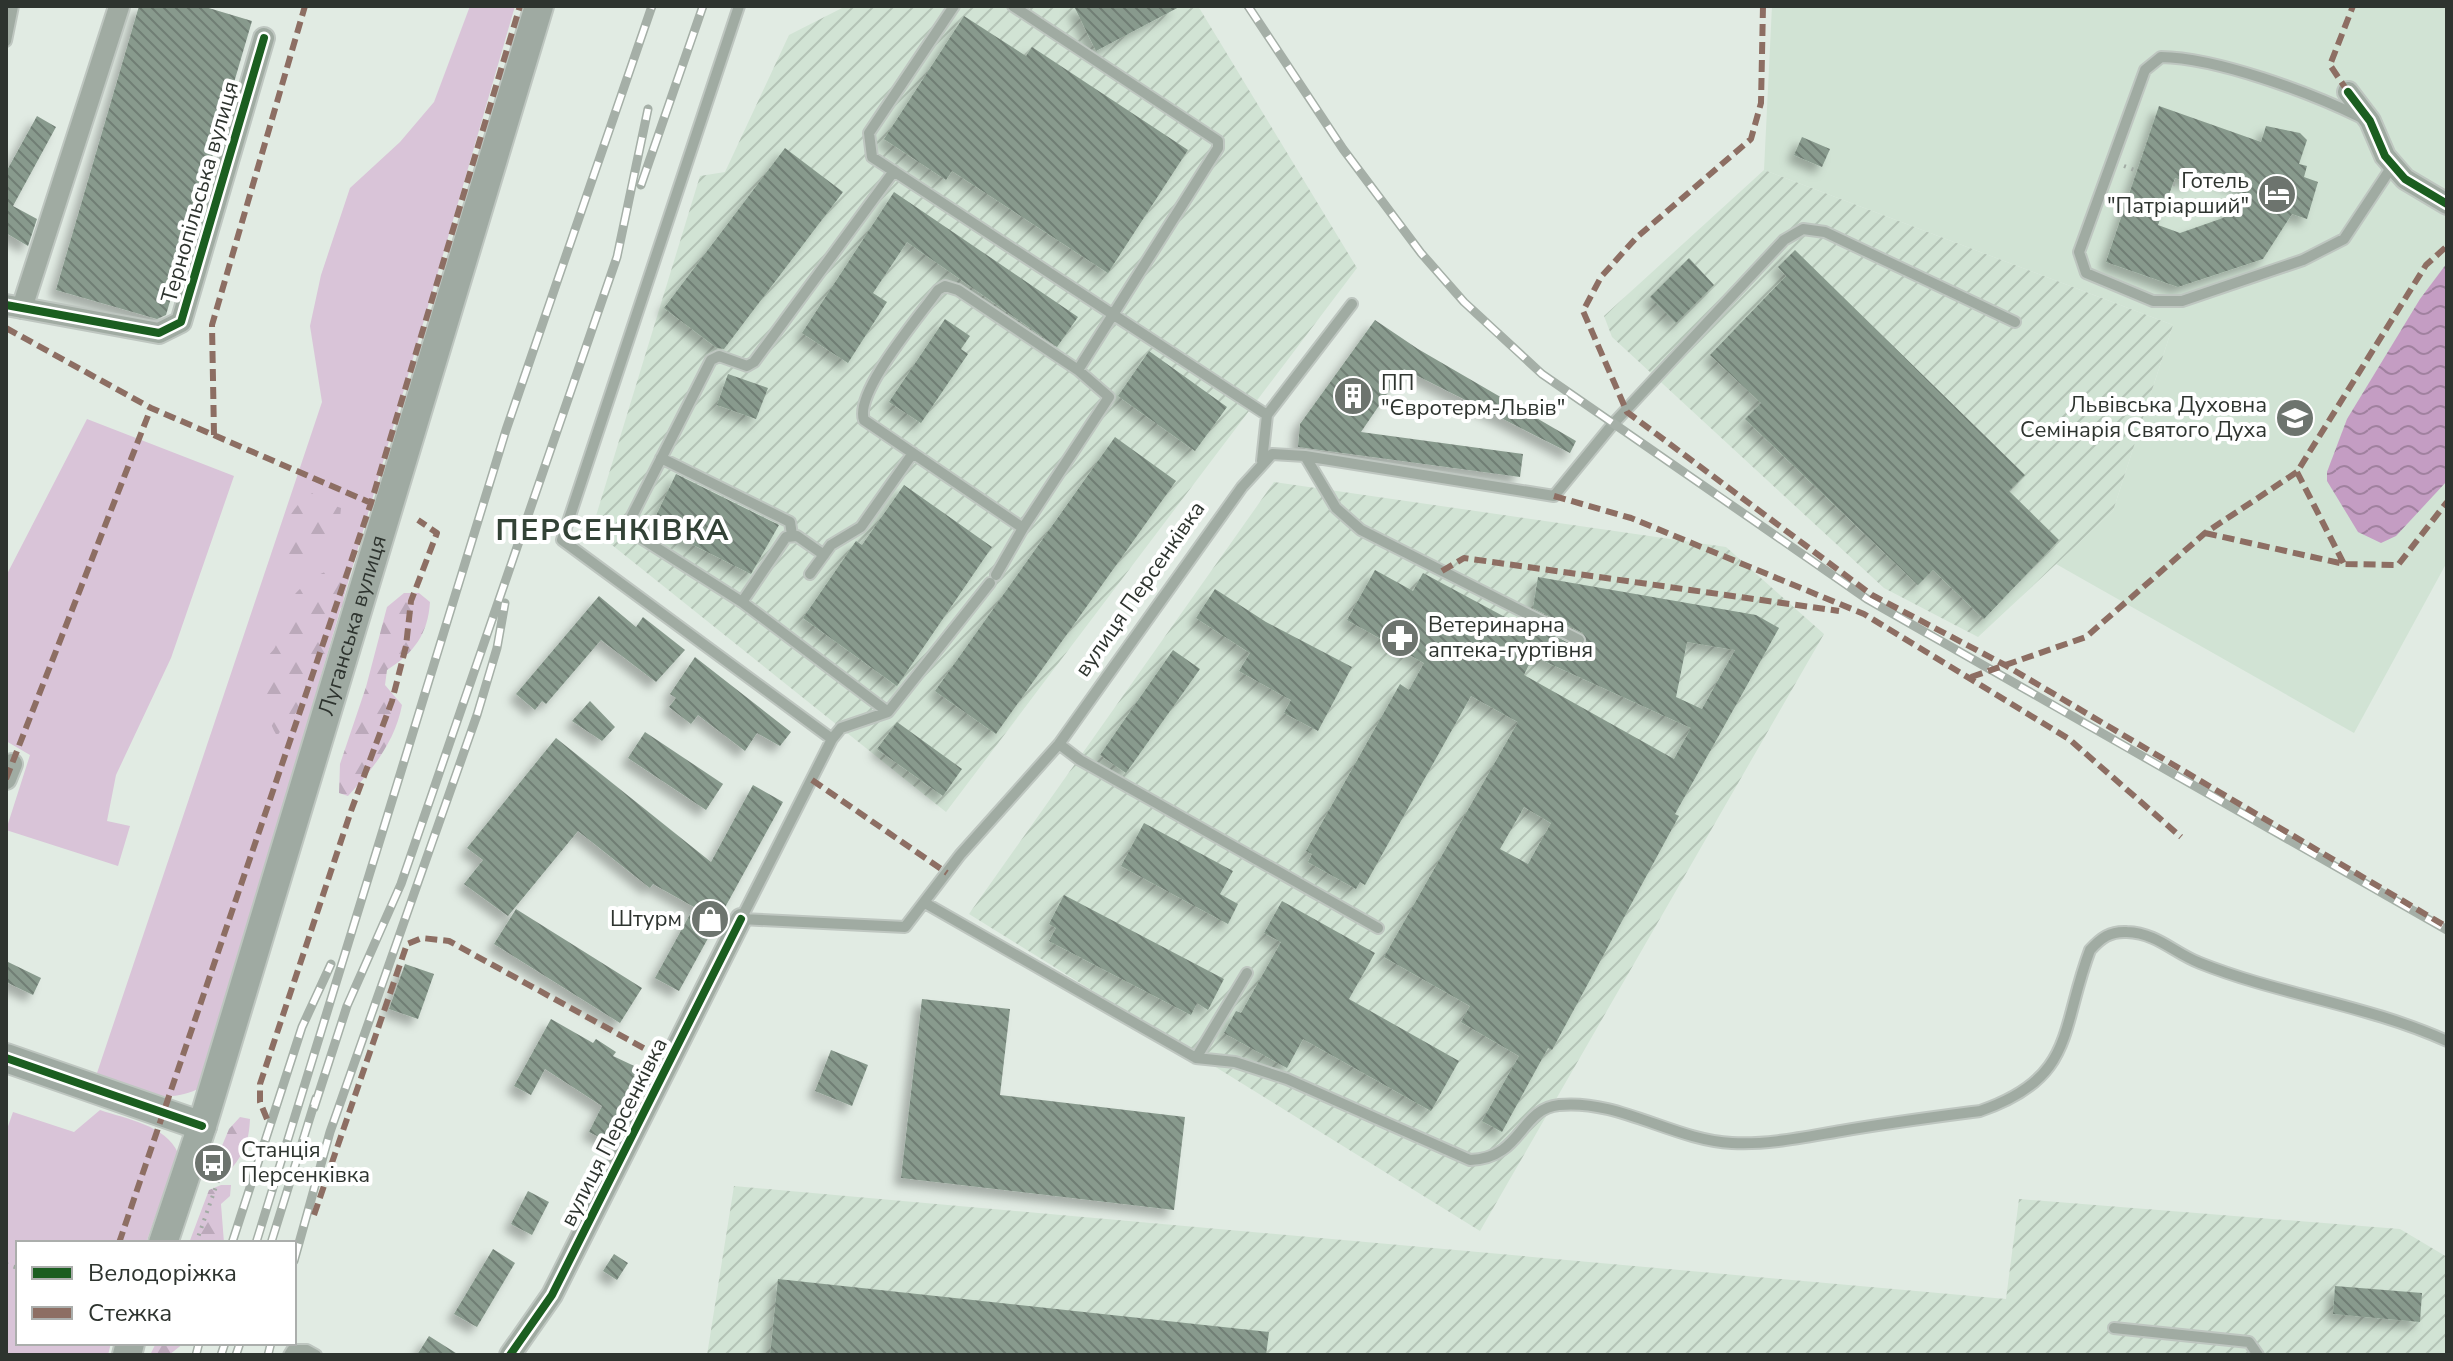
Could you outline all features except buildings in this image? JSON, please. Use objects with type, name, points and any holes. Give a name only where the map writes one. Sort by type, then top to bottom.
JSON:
[{"type":"main road","name":"Луганська вулиця","points":[[164,1241],[202,1126],[539,6]]},
{"type":"main road","points":[[6,1058],[202,1126]]},
{"type":"street","points":[[14,306],[119,7]]},
{"type":"street","name":"Тернопільська вулиця","points":[[14,306],[159,333],[181,322],[264,38]]},
{"type":"street","points":[[2348,92],[2370,121],[2393,165],[2405,179],[2447,204]]},
{"type":"street","name":"вулиця Персенківка","points":[[510,1355],[552,1295],[741,919]]},
{"type":"lane","points":[[6,41],[13,6]]},
{"type":"lane","points":[[739,6],[562,540],[832,739]]},
{"type":"lane","points":[[954,6],[869,133],[872,157],[1267,415]]},
{"type":"lane","points":[[1021,8],[1218,141],[1218,148],[1078,370]]},
{"type":"lane","points":[[2370,121],[2328,101],[2187,57],[2161,57],[2145,70],[2079,252],[2086,273],[2153,301],[2182,301],[2303,260],[2344,239],[2393,165]]},
{"type":"lane","points":[[888,712],[742,602],[631,529],[630,520],[711,360],[719,356],[747,366],[754,362],[894,171]]},
{"type":"lane","points":[[1262,461],[1272,454],[1305,456],[1554,496],[1612,425],[1720,308],[1784,240],[1803,229],[1825,232],[2015,322]]},
{"type":"lane","points":[[741,919],[832,739],[841,728],[888,712],[993,579],[1109,397],[1078,370],[958,290],[945,286],[938,290],[868,390],[861,411],[864,420],[1023,528]]},
{"type":"lane","points":[[1262,461],[1267,415],[1352,304]]},
{"type":"lane","points":[[810,574],[845,533],[861,527],[913,453]]},
{"type":"lane","points":[[1305,456],[1336,508],[1361,530],[1579,640]]},
{"type":"lane","points":[[661,458],[790,522],[792,535],[824,555]]},
{"type":"lane","name":"вулиця Персенківка","points":[[741,919],[905,927],[960,855],[1059,744],[1262,461]]},
{"type":"lane","points":[[742,602],[786,537],[792,535]]},
{"type":"lane","points":[[1059,744],[1080,760],[1378,928]]},
{"type":"lane","points":[[925,903],[1196,1058],[1235,1062],[1287,1079],[1470,1160],[1489,1157],[1507,1148],[1537,1113],[1562,1105],[1618,1112],[1710,1141],[1783,1140],[1980,1111],[2009,1101],[2031,1088],[2059,1053],[2090,950],[2100,939],[2125,931],[2165,942],[2198,962],[2406,1023],[2447,1041]]},
{"type":"lane","points":[[1196,1058],[1247,973]]},
{"type":"lane","points":[[2114,1328],[2249,1342],[2258,1355]]},
{"type":"lane","points":[[289,1355],[292,1350],[307,1350],[316,1355]]},
{"type":"path","points":[[2173,184],[2195,186],[2216,182]]},
{"type":"path","points":[[197,1241],[224,1164],[213,1163]]},
{"type":"shaded area","points":[[846,6],[1198,6],[1357,268],[946,812],[592,529],[700,176],[725,172],[789,35]]},
{"type":"shaded area","name":"Львівська Духовна Семінарія Святого Духа","points":[[1772,6],[2447,6],[2447,562],[2354,733],[2056,564],[2113,511],[2173,325],[1764,170]]},
{"type":"shaded area","points":[[1764,170],[2173,325],[2113,511],[1978,637],[1884,588],[1612,337],[1604,316]]},
{"type":"shaded area","points":[[1274,482],[1726,547],[1824,634],[1480,1231],[969,914]]},
{"type":"shaded area","points":[[734,1186],[2006,1299],[2019,1199],[2400,1229],[2447,1257],[2447,1355],[707,1355]]},
{"type":"green space","points":[[470,6],[515,6],[202,1087],[175,1096],[136,1091],[96,1076],[322,402],[310,326],[321,275],[350,188],[400,142],[434,102]]},
{"type":"green space","points":[[87,419],[234,476],[171,658],[116,775],[107,821],[130,826],[118,866],[6,830],[30,755],[6,741],[6,576]]},
{"type":"green space","points":[[312,493],[324,502],[341,508],[338,539],[323,547],[312,546],[306,558],[287,573],[280,565],[286,524],[296,507]]},
{"type":"green space","points":[[331,570],[340,571],[345,582],[343,606],[315,627],[325,650],[324,664],[308,672],[310,681],[306,698],[277,736],[264,702],[264,662],[276,645],[277,626],[290,599],[314,578]]},
{"type":"green space","points":[[404,593],[419,593],[430,602],[426,624],[418,642],[405,657],[387,670],[385,685],[402,705],[399,718],[381,755],[348,796],[339,793],[340,764],[366,687],[387,607]]},
{"type":"green space","points":[[100,1110],[155,1129],[172,1143],[178,1153],[147,1241],[16,1241],[16,1345],[110,1345],[108,1355],[6,1355],[6,1132],[13,1112],[74,1132]]},
{"type":"green space","points":[[240,1117],[250,1119],[247,1140],[240,1157],[232,1168],[214,1165],[229,1129]]},
{"type":"green space","points":[[231,1185],[230,1196],[221,1204],[224,1241],[190,1241],[209,1190]]},
{"type":"green space","points":[[155,1345],[182,1345],[169,1355],[150,1355]]},
{"type":"water","points":[[2447,263],[2447,481],[2396,536],[2381,543],[2358,532],[2327,481],[2327,472],[2347,419],[2420,299]]},
{"type":"railway","points":[[257,1241],[506,430],[652,6]]},
{"type":"railway","points":[[641,185],[703,6]]},
{"type":"railway","points":[[1248,6],[1343,149],[1421,253],[1464,302],[1542,374],[1867,599],[2447,930]]},
{"type":"railway","points":[[314,1108],[347,1006],[401,884],[617,257],[648,109]]},
{"type":"railway","points":[[296,1254],[330,1132],[477,715],[497,648],[505,603]]},
{"type":"railway","points":[[233,1241],[302,1027],[331,964]]},
{"type":"railway","points":[[272,1241],[316,1098]]},
{"type":"railway","points":[[196,1355],[198,1345]]},
{"type":"railway","points":[[221,1355],[224,1345]]},
{"type":"railway","points":[[236,1355],[239,1345]]},
{"type":"railway","points":[[268,1355],[270,1345]]},
{"type":"marked path","points":[[214,435],[212,325],[305,6]]},
{"type":"marked path","points":[[120,1241],[371,503],[520,6]]},
{"type":"marked path","points":[[1763,6],[1761,103],[1751,139],[1636,238],[1601,277],[1583,311],[1627,412],[1872,595],[2005,665],[2447,927]]},
{"type":"marked path","points":[[2348,92],[2330,65],[2353,6]]},
{"type":"marked path","points":[[1971,677],[2086,637],[2205,533],[2297,472],[2426,265],[2447,246]]},
{"type":"marked path","points":[[6,328],[151,408],[371,503]]},
{"type":"marked path","points":[[6,779],[151,408]]},
{"type":"marked path","points":[[2297,472],[2344,564]]},
{"type":"marked path","points":[[1554,496],[1631,518],[1864,614],[2069,739],[2181,837]]},
{"type":"marked path","points":[[2205,533],[2344,564],[2398,565],[2447,502]]},
{"type":"marked path","points":[[267,1119],[260,1102],[260,1084],[351,811],[392,701],[406,646],[411,601],[437,533],[418,520]]},
{"type":"marked path","points":[[1442,571],[1464,558],[1839,611]]},
{"type":"marked path","points":[[812,780],[947,873]]},
{"type":"marked path","points":[[314,1215],[407,944],[422,938],[449,941],[669,1062]]},
{"type":"cycle path","points":[[6,305],[159,333],[181,322],[264,38]]},
{"type":"cycle path","points":[[2348,92],[2370,121],[2385,156],[2405,179],[2447,204]]},
{"type":"cycle path","points":[[510,1355],[552,1295],[741,919]]},
{"type":"cycle path","points":[[6,1058],[202,1126]]},
{"type":"place","name":"Готель \"Патріарший\"","points":[[2277,194]]},
{"type":"place","name":"ПП \"Євротерм-Львів\"","points":[[1353,396]]},
{"type":"place","name":"Львівська Духовна Семінарія Святого Духа","points":[[2295,418]]},
{"type":"place","name":"Ветеринарна аптека-гуртівня","points":[[1400,638]]},
{"type":"place","name":"Штурм","points":[[710,919]]},
{"type":"place","name":"Станція Персенківка","points":[[213,1163]]},
{"type":"district","name":"ПЕРСЕНКІВКА","points":[[613,530]]}]
